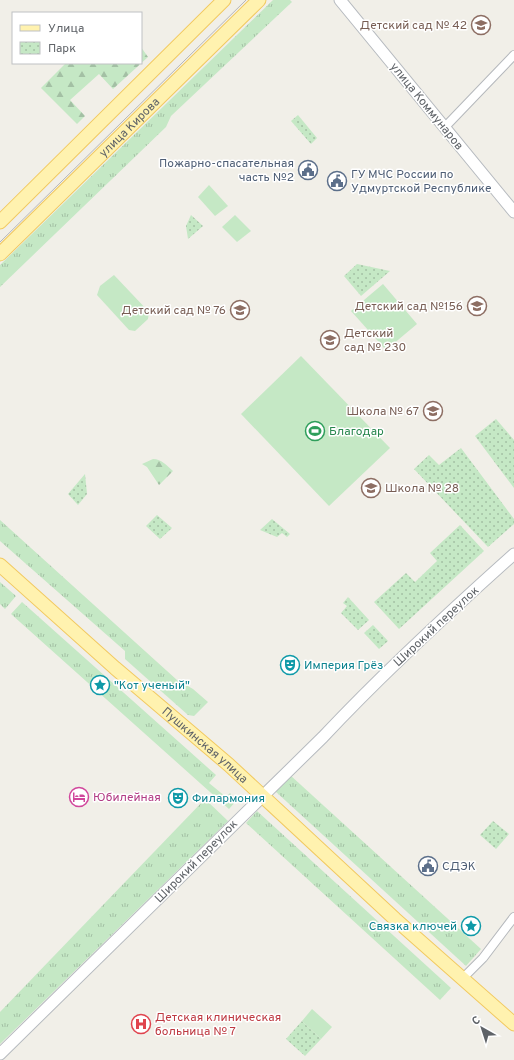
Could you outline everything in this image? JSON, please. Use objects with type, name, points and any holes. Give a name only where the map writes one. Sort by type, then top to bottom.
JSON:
[{"type":"main road","name":"улица Кирова","points":[[0,222],[224,0]]},
{"type":"main road","name":"улица Кирова","points":[[0,254],[259,0]]},
{"type":"main road","name":"Пушкинская улица","points":[[0,565],[261,796],[462,979],[514,1024]]},
{"type":"street","name":"улица Коммунаров","points":[[340,0],[514,212]]},
{"type":"street","points":[[445,127],[514,55]]},
{"type":"street","name":"Широкий переулок","points":[[0,1054],[428,632],[514,554]]},
{"type":"street","points":[[462,979],[483,958],[514,917]]},
{"type":"green space","points":[[273,0],[290,0],[292,2],[171,116],[166,127],[0,287],[0,265]]},
{"type":"green space","points":[[142,48],[148,57],[142,62]]},
{"type":"green space","points":[[65,64],[140,64],[113,89],[99,74],[70,100],[85,116],[77,124],[41,88]]},
{"type":"green space","points":[[298,115],[317,138],[311,144],[291,121]]},
{"type":"green space","points":[[209,185],[228,206],[215,216],[198,197]]},
{"type":"green space","points":[[191,215],[203,226],[188,239],[186,226]]},
{"type":"green space","points":[[235,215],[251,231],[237,242],[222,227]]},
{"type":"green space","points":[[357,264],[390,271],[361,296],[344,276]]},
{"type":"green space","points":[[114,275],[149,312],[148,319],[135,331],[129,330],[97,295],[100,286]]},
{"type":"green space","points":[[383,284],[417,324],[386,350],[351,311]]},
{"type":"green space","name":"Благодар","points":[[301,356],[390,448],[329,506],[241,414]]},
{"type":"green space","points":[[496,419],[514,440],[514,488],[475,436]]},
{"type":"green space","points":[[461,448],[514,519],[514,524],[488,547],[414,469],[429,455],[439,465]]},
{"type":"green space","points":[[153,459],[162,461],[173,471],[159,485],[147,467],[142,464]]},
{"type":"green space","points":[[85,474],[87,494],[78,505],[68,494]]},
{"type":"green space","points":[[157,515],[172,528],[160,539],[146,526]]},
{"type":"green space","points":[[272,519],[290,534],[287,537],[282,533],[277,537],[260,530]]},
{"type":"green space","points":[[0,520],[177,680],[193,689],[208,702],[194,716],[188,715],[125,659],[125,651],[0,541]]},
{"type":"green space","points":[[460,525],[484,551],[399,629],[374,602],[406,573],[415,582],[437,561],[430,553]]},
{"type":"green space","points":[[0,582],[16,596],[5,609],[0,604]]},
{"type":"green space","points":[[348,597],[369,620],[358,630],[341,613],[347,606],[343,603]]},
{"type":"green space","points":[[22,602],[216,775],[209,783],[226,797],[230,793],[237,800],[229,809],[11,614]]},
{"type":"green space","points":[[373,625],[388,641],[379,649],[364,633]]},
{"type":"green space","points":[[290,775],[481,949],[466,966],[275,791]]},
{"type":"green space","points":[[205,799],[228,821],[0,1044],[0,1012]]},
{"type":"green space","points":[[257,811],[451,988],[440,1000],[246,823]]},
{"type":"green space","points":[[493,821],[509,834],[496,849],[480,835]]},
{"type":"green space","points":[[312,1009],[332,1027],[321,1039],[302,1021]]},
{"type":"green space","points":[[302,1021],[321,1039],[305,1056],[286,1039]]},
{"type":"tram line","points":[[0,242],[246,0]]},
{"type":"place","name":"Детский сад № 42","points":[[481,25]]},
{"type":"place","name":"Пожарно-спасательная часть №2","points":[[308,170]]},
{"type":"place","name":"ГУ МЧС России по Удмуртской Республике","points":[[337,181]]},
{"type":"place","name":"Детский сад №156","points":[[477,306]]},
{"type":"place","name":"Детский сад № 76","points":[[240,310]]},
{"type":"place","name":"Детский сад № 230","points":[[330,340]]},
{"type":"place","name":"Школа № 67","points":[[433,411]]},
{"type":"place","name":"Благодар","points":[[315,431]]},
{"type":"place","name":"Школа № 28","points":[[371,488]]},
{"type":"place","name":"Империя Грёз","points":[[290,665]]},
{"type":"place","name":"\"Кот ученый\"","points":[[100,685]]},
{"type":"place","name":"Юбилейная","points":[[79,797]]},
{"type":"place","name":"Филармония","points":[[178,798]]},
{"type":"place","name":"СДЭК","points":[[428,866]]},
{"type":"place","name":"Связка ключей","points":[[471,926]]},
{"type":"place","name":"Детская клиническая больница № 7","points":[[141,1024]]}]
